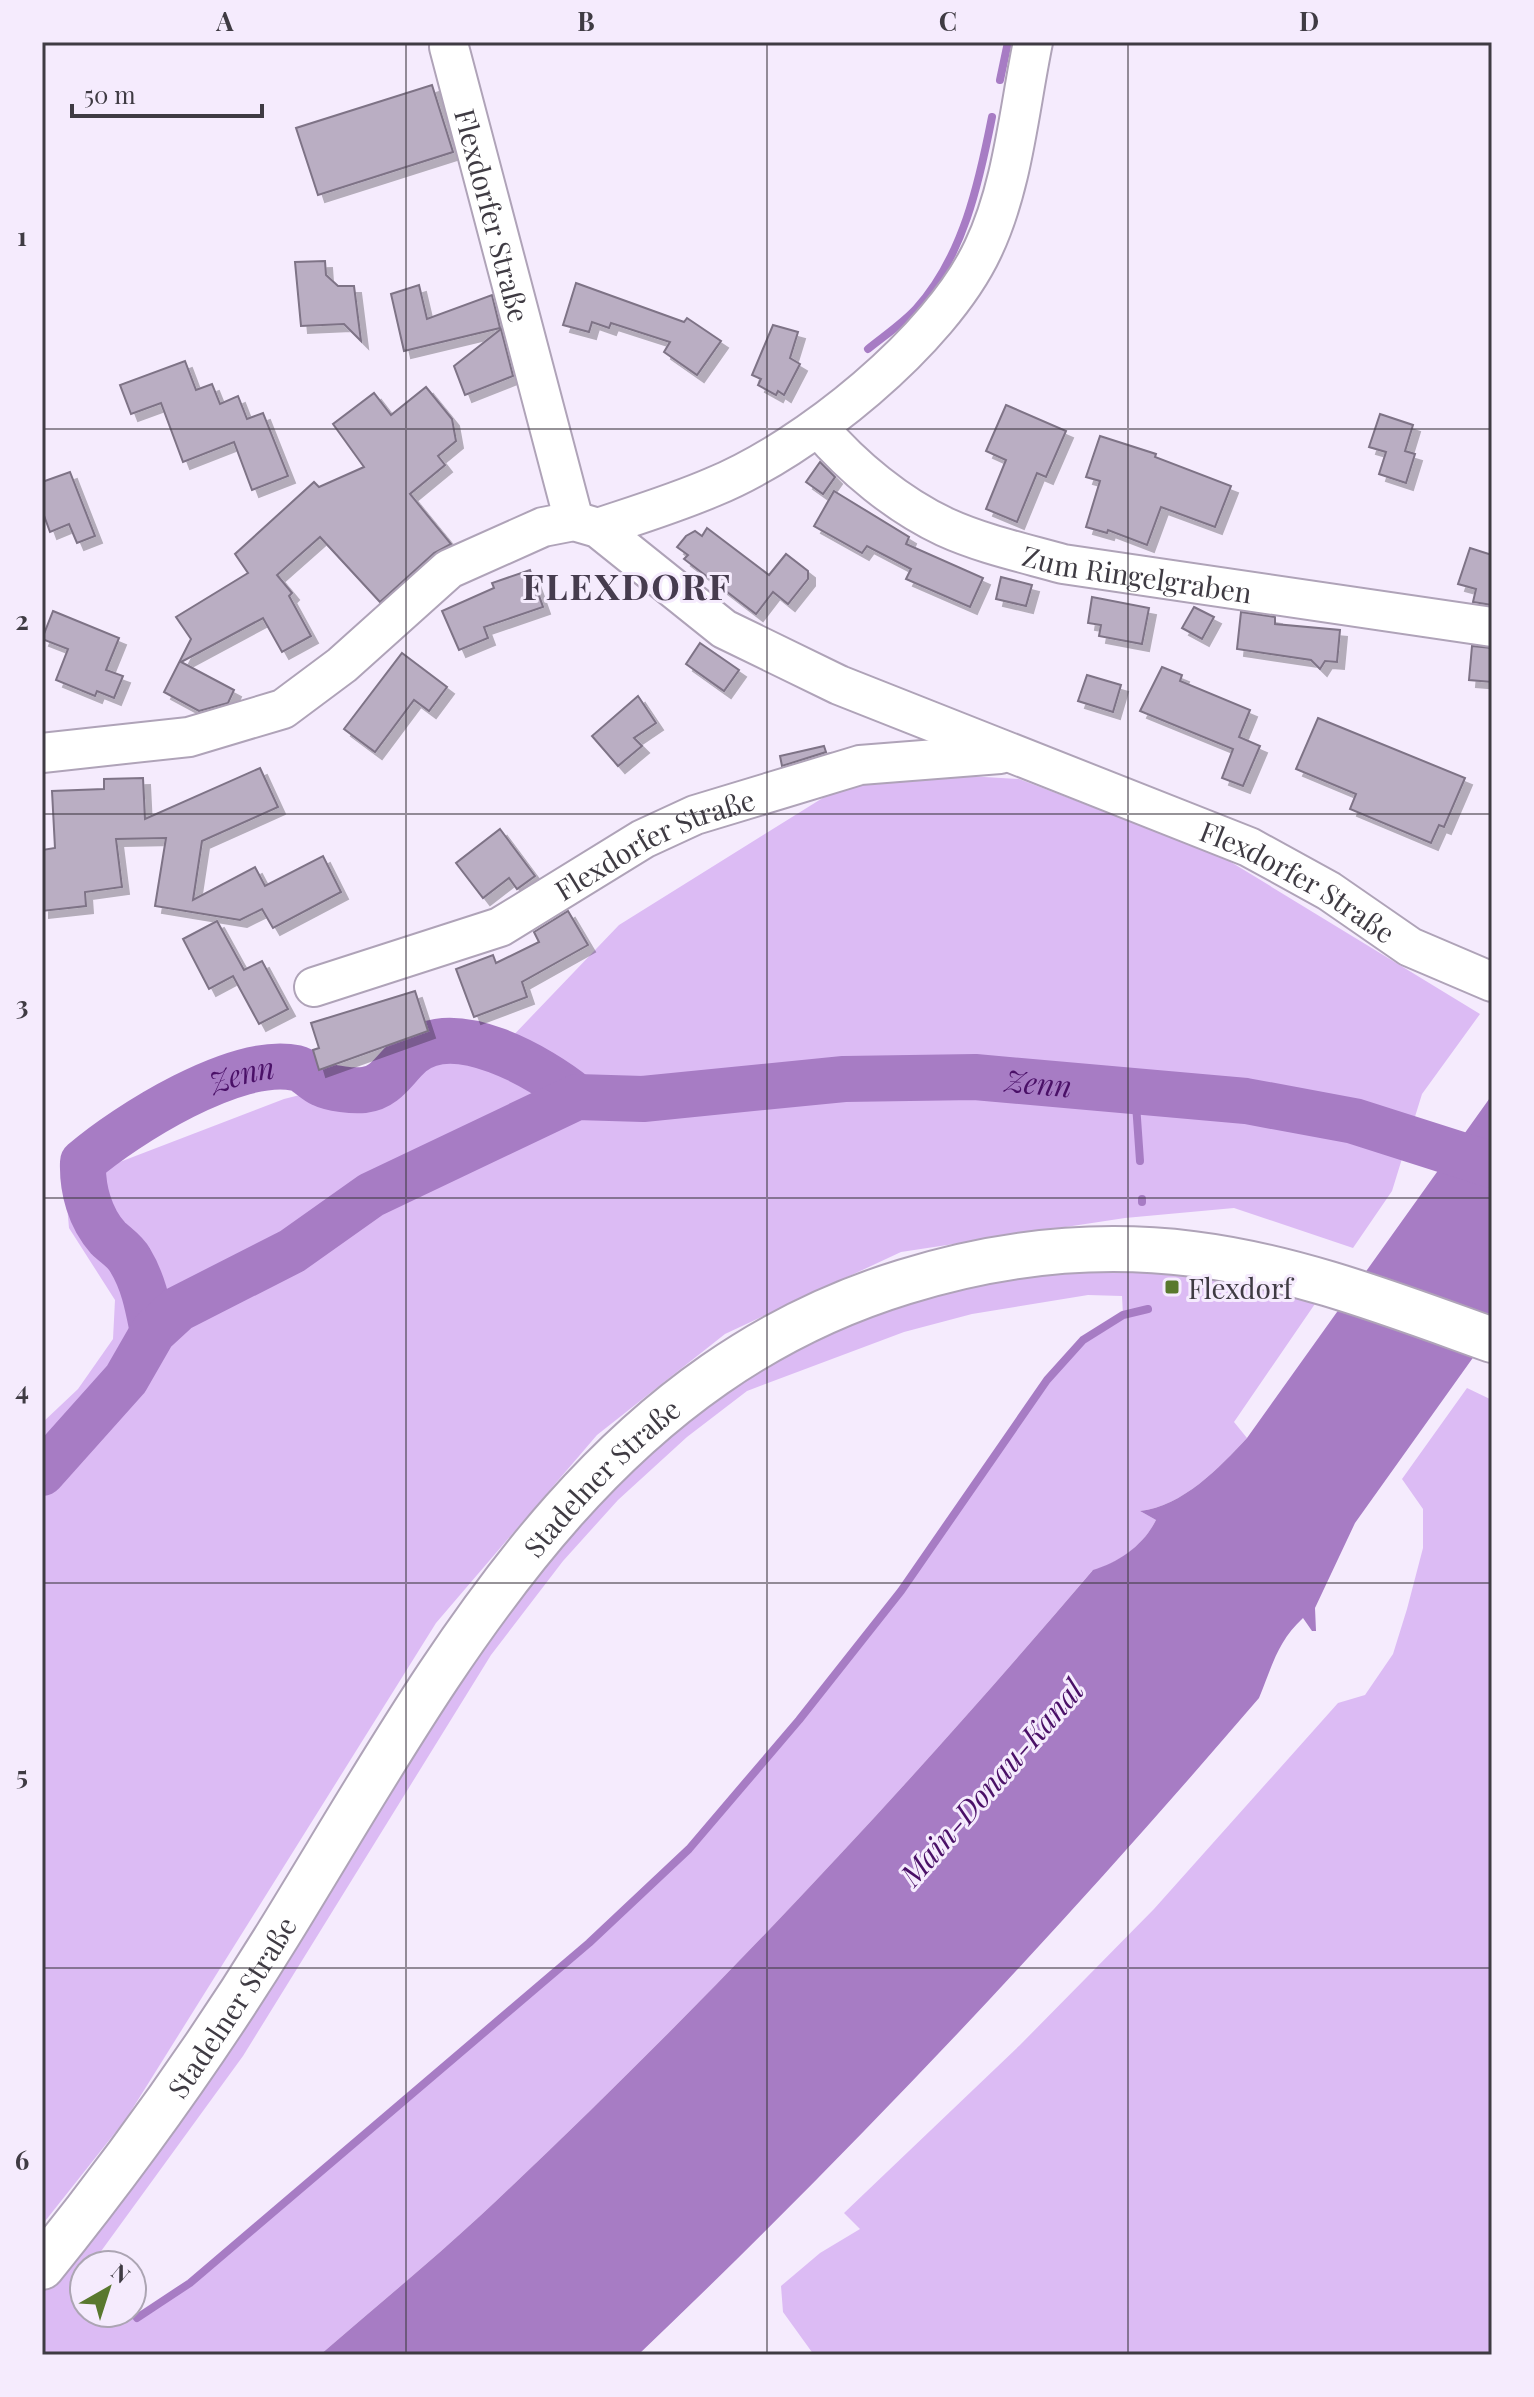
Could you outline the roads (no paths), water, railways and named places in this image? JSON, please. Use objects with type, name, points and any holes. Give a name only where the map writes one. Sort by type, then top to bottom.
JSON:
[{"type":"main road","name":"Stadelner Straße","points":[[42,2267],[134,2152],[209,2044],[396,1740],[499,1587],[599,1470],[658,1415],[744,1353],[802,1320],[857,1296],[944,1269],[1035,1252],[1133,1249],[1248,1263],[1330,1283],[1492,1340]]},
{"type":"street","points":[[52,745],[189,737],[283,709],[342,665],[449,569],[543,527],[586,525],[716,486],[819,428],[932,328],[983,250],[1005,187],[1033,42]]},
{"type":"street","name":"Flexdorfer Straße","points":[[449,47],[586,525],[724,629],[839,685],[1249,847],[1329,891],[1410,947],[1492,982]]},
{"type":"street","name":"Zum Ringelgraben","points":[[819,428],[838,451],[870,479],[944,526],[1024,553],[1063,564],[1492,627]]},
{"type":"street","name":"Flexdorfer Straße","points":[[314,987],[500,927],[643,839],[695,815],[860,765],[1009,753]]},
{"type":"water","name":"Main-Donau-Kanal","points":[[1492,1095],[1492,1331],[1355,1523],[1315,1608],[1316,1631],[1312,1631],[1303,1618],[1294,1627],[1276,1655],[1259,1698],[1034,1952],[800,2197],[638,2355],[320,2355],[480,2216],[561,2139],[796,1902],[946,1738],[1093,1570],[1121,1558],[1144,1538],[1156,1520],[1140,1511],[1156,1508],[1185,1494],[1212,1473],[1247,1438]]},
{"type":"waterway","points":[[1000,80],[1008,42]]},
{"type":"waterway","points":[[868,349],[916,309],[946,266],[975,193],[992,117]]},
{"type":"waterway","name":"Zenn","points":[[153,1332],[145,1295],[135,1269],[108,1238],[92,1212],[84,1182],[83,1162],[126,1130],[184,1096],[244,1072],[272,1067],[300,1069],[331,1087],[364,1090],[378,1086],[411,1054],[429,1044],[450,1041],[473,1043],[520,1060],[577,1097]]},
{"type":"waterway","name":"Zenn","points":[[42,1473],[126,1379],[153,1332],[178,1309],[292,1251],[371,1195],[577,1097],[643,1099],[844,1079],[975,1077],[1246,1101],[1354,1121],[1492,1165]]},
{"type":"waterway","points":[[1135,1090],[1140,1161]]},
{"type":"waterway","points":[[148,2311],[190,2283],[589,1943],[689,1849],[799,1720],[901,1591],[1047,1380],[1083,1340],[1123,1315],[1148,1309]]},
{"type":"place","name":"Flexdorf","points":[[1172,1287]]},
{"type":"district","name":"FLEXDORF","points":[[627,585]]}]
